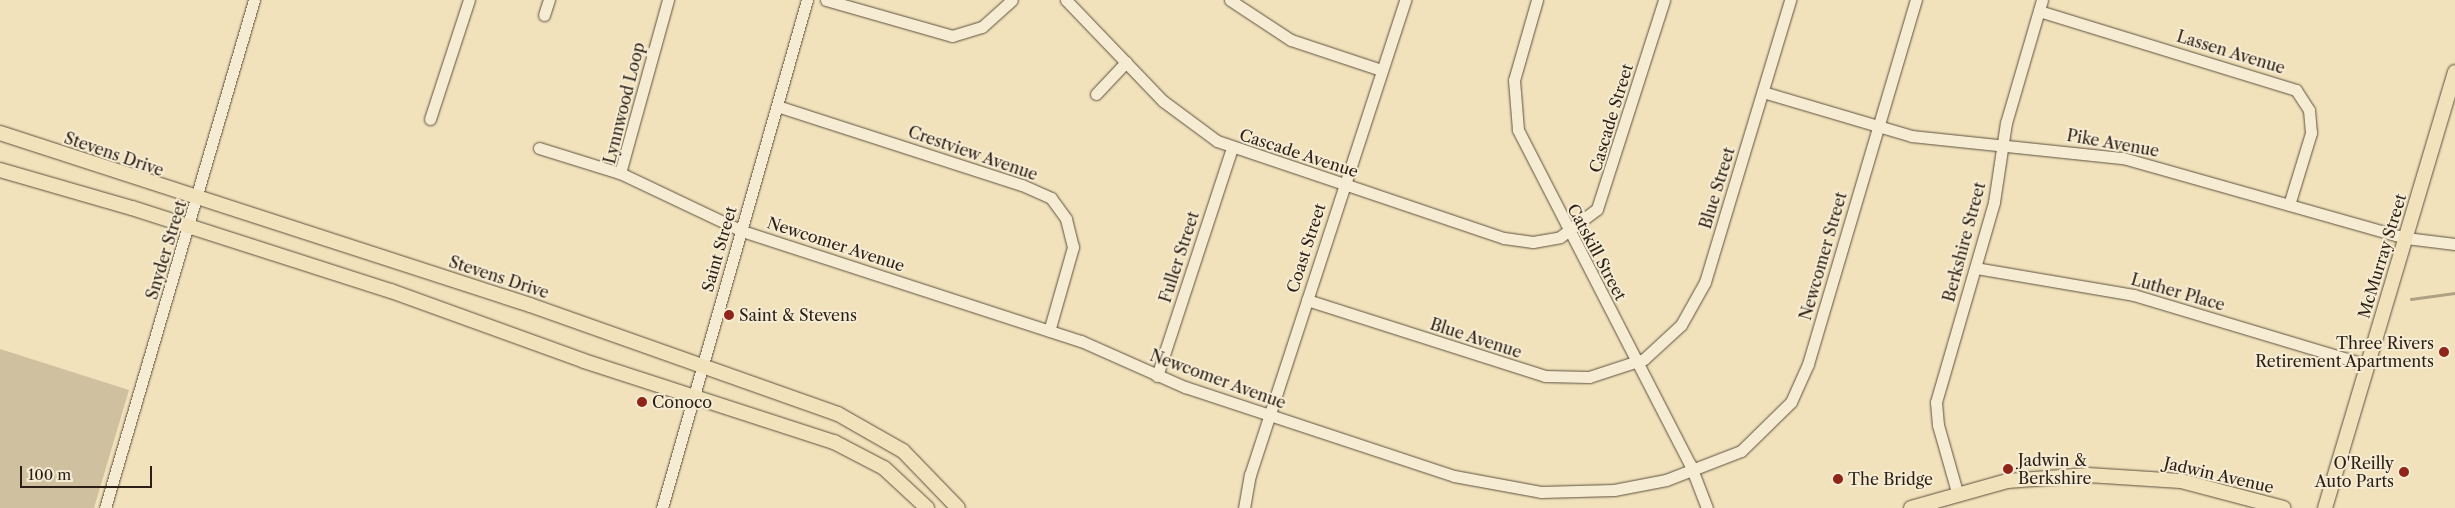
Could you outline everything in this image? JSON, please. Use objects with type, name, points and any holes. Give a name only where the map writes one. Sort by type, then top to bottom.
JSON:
[{"type":"main road","name":"McMurray Street","points":[[2325,508],[2455,72]]},
{"type":"main road","name":"Stevens Drive","points":[[0,133],[197,200],[530,305],[866,427],[918,464],[958,508]]},
{"type":"main road","points":[[0,170],[190,227],[860,453],[896,476],[927,508]]},
{"type":"main road","name":"Jadwin Avenue","points":[[1911,508],[1956,492],[2037,478],[2117,475],[2181,482],[2283,508]]},
{"type":"street","name":"Snyder Street","points":[[105,508],[190,227],[254,0]]},
{"type":"street","points":[[430,119],[469,0]]},
{"type":"street","points":[[544,15],[548,0]]},
{"type":"street","name":"Lynnwood Loop","points":[[668,0],[620,173],[742,231]]},
{"type":"street","name":"Saint Street","points":[[662,508],[808,0]]},
{"type":"street","points":[[826,0],[952,36],[982,27],[1012,0]]},
{"type":"street","name":"Cascade Avenue","points":[[1066,0],[1185,121],[1232,148],[1518,242],[1548,240],[1569,232]]},
{"type":"street","points":[[1230,0],[1291,40],[1381,70]]},
{"type":"street","name":"Coast Street","points":[[1244,508],[1269,415],[1405,0]]},
{"type":"street","name":"Catskill Street","points":[[1537,0],[1514,80],[1514,111],[1525,150],[1694,472],[1707,508]]},
{"type":"street","name":"Cascade Street","points":[[1569,232],[1587,221],[1605,194],[1664,0]]},
{"type":"street","name":"Blue Street","points":[[1636,362],[1681,326],[1699,297],[1790,0]]},
{"type":"street","name":"Newcomer Street","points":[[1694,472],[1751,443],[1777,421],[1798,389],[1916,0]]},
{"type":"street","name":"Berkshire Street","points":[[1956,492],[1938,425],[1936,402],[1994,202],[2001,146],[2041,6]]},
{"type":"street","name":"Lassen Avenue","points":[[2041,6],[2296,90],[2310,110],[2311,133],[2289,204]]},
{"type":"street","points":[[1096,94],[1126,62]]},
{"type":"street","name":"Pike Avenue","points":[[1762,92],[1912,136],[2123,158],[2406,238],[2455,244]]},
{"type":"street","name":"Crestview Avenue","points":[[777,106],[1022,185],[1051,198],[1066,219],[1073,247],[1049,331]]},
{"type":"street","points":[[539,148],[620,173]]},
{"type":"street","name":"Fuller Street","points":[[1157,376],[1232,148]]},
{"type":"street","name":"Newcomer Avenue","points":[[742,231],[1049,331],[1157,376],[1454,476],[1510,488],[1565,493],[1614,490],[1694,472]]},
{"type":"street","name":"Luther Place","points":[[1976,268],[2134,295],[2368,365]]},
{"type":"street","name":"Blue Avenue","points":[[1307,300],[1545,376],[1590,378],[1636,362]]},
{"type":"shaded area","points":[[0,349],[129,390],[94,508],[0,508]]},
{"type":"waterway","points":[[2411,299],[2455,293]]},
{"type":"place","name":"Saint & Stevens","points":[[729,315]]},
{"type":"place","name":"Three Rivers Retirement Apartments","points":[[2444,352]]},
{"type":"place","name":"Conoco","points":[[642,402]]},
{"type":"place","name":"Jadwin & Berkshire","points":[[2008,469]]},
{"type":"place","name":"O'Reilly Auto Parts","points":[[2404,472]]},
{"type":"place","name":"The Bridge","points":[[1838,479]]}]
